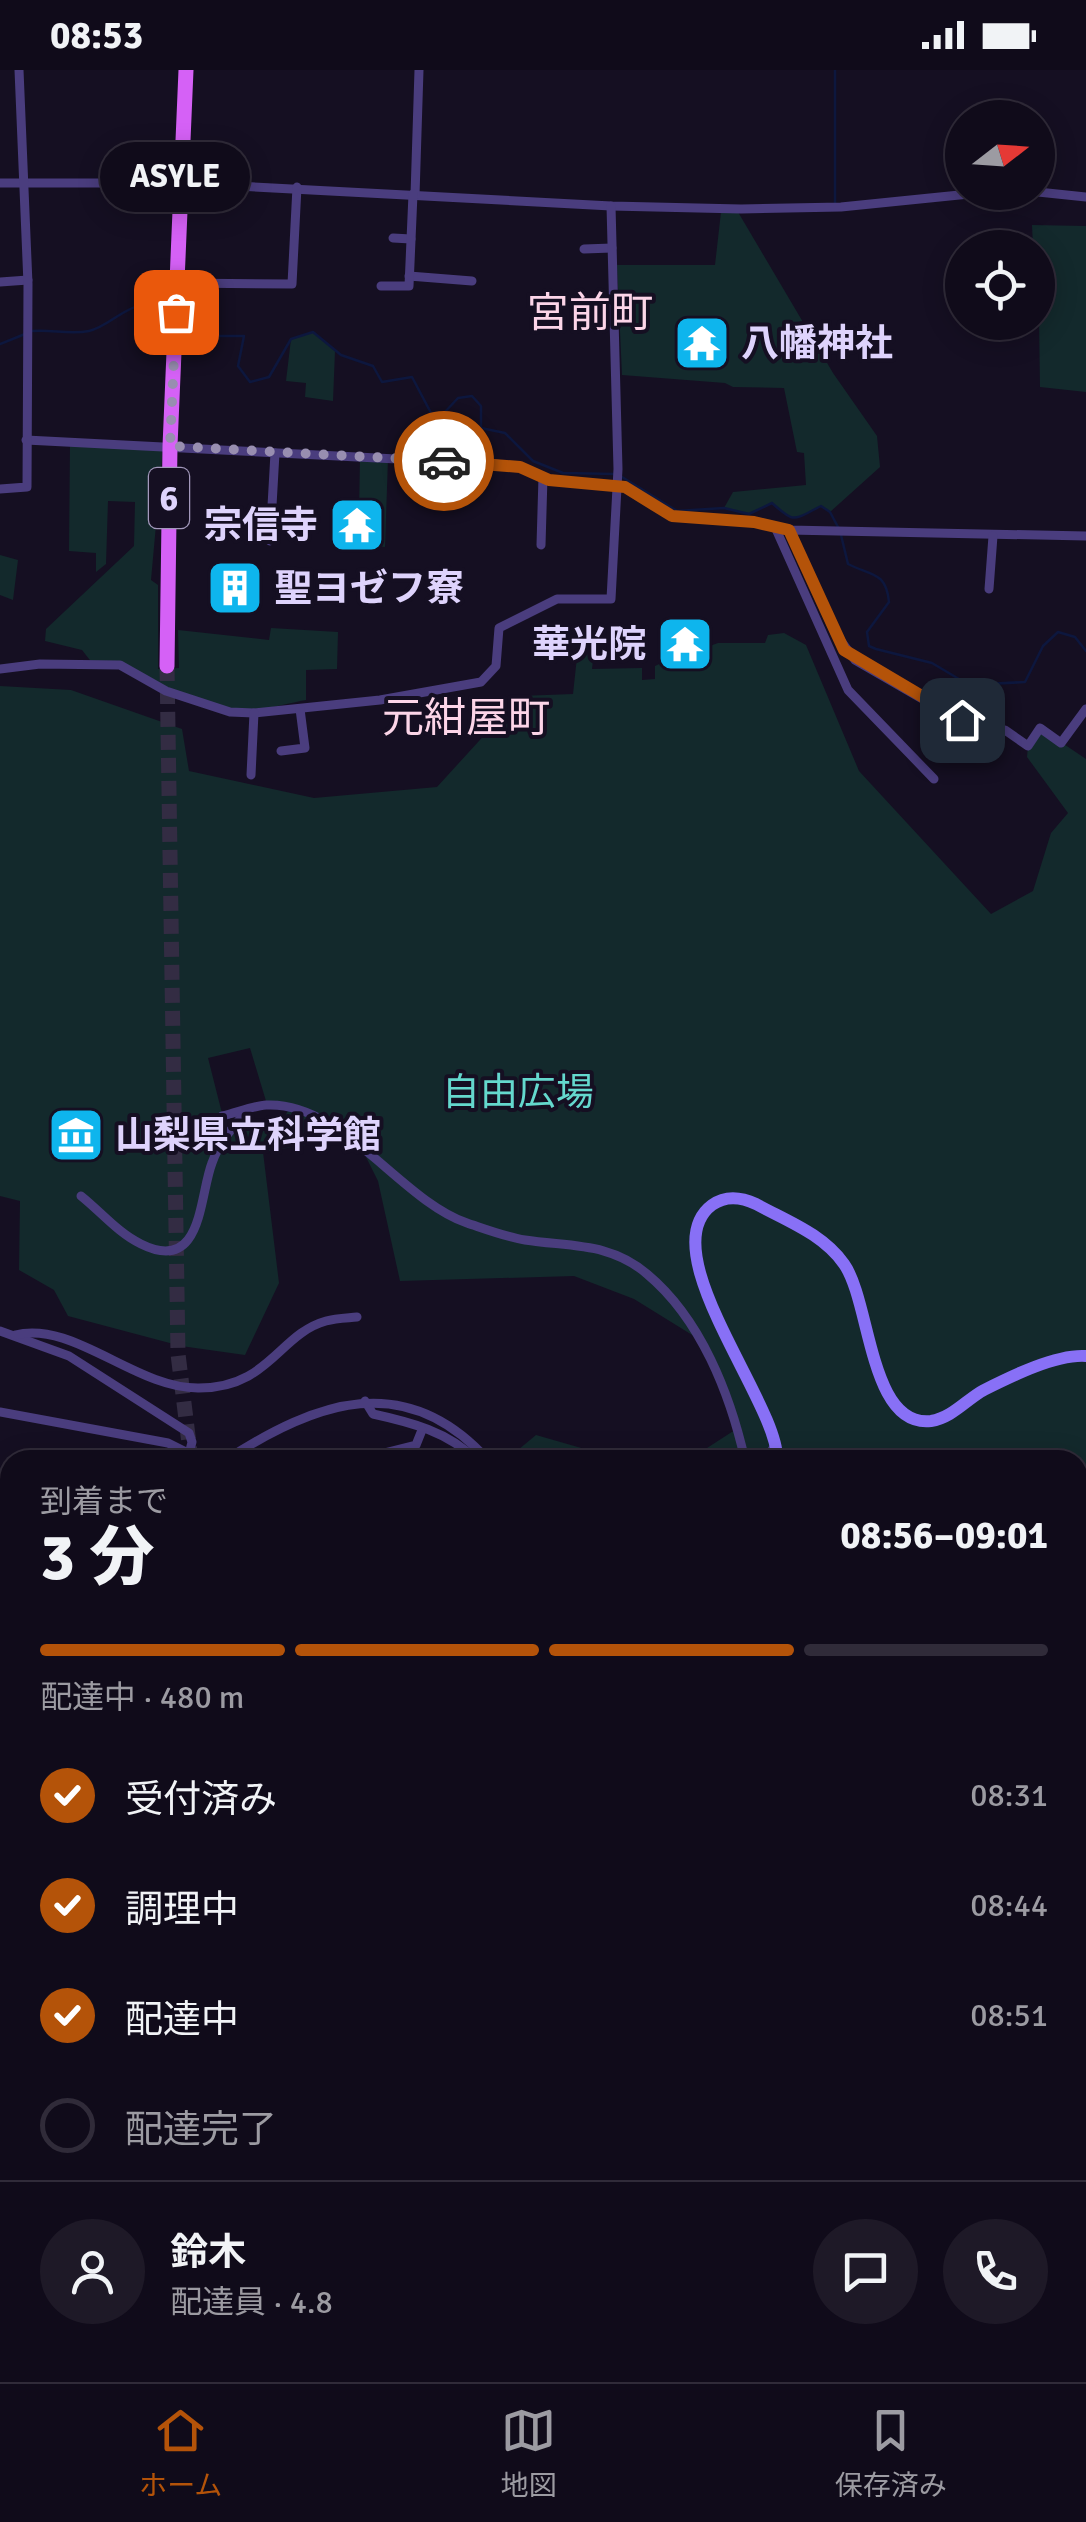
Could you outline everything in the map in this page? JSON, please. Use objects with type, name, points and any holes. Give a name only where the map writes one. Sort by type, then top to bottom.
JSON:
[{"type":"main road","name":"6","points":[[168,666],[170,446],[186,70]]},
{"type":"main road","points":[[777,1450],[724,1334],[698,1258],[698,1225],[704,1213],[720,1200],[743,1198],[833,1250],[856,1288],[886,1392],[904,1415],[930,1421],[943,1417],[982,1391],[1062,1359],[1086,1356]]},
{"type":"street","points":[[0,489],[27,487],[28,280],[19,70]]},
{"type":"street","points":[[382,286],[409,286],[420,70]]},
{"type":"street","points":[[0,183],[181,183],[611,206],[835,207],[945,196]]},
{"type":"street","points":[[177,282],[292,284],[297,188]]},
{"type":"street","points":[[1055,194],[1086,197]]},
{"type":"street","points":[[0,669],[40,664],[120,664],[166,692],[230,712],[300,708],[481,682],[496,666],[499,628],[557,599],[612,598],[618,469],[611,206]]},
{"type":"street","points":[[393,238],[411,239]]},
{"type":"street","points":[[584,248],[612,248]]},
{"type":"street","points":[[409,276],[472,281]]},
{"type":"street","points":[[0,282],[28,280]]},
{"type":"street","points":[[26,440],[495,464],[520,467],[543,477],[618,484],[672,516],[789,530],[1086,536]]},
{"type":"street","points":[[270,541],[275,453]]},
{"type":"street","points":[[541,545],[543,477]]},
{"type":"street","points":[[775,527],[848,690],[934,779]]},
{"type":"street","points":[[789,530],[834,633],[844,650],[868,668],[952,716],[1005,730],[1028,746],[1040,728],[1061,744],[1086,709]]},
{"type":"street","points":[[988,589],[993,536]]},
{"type":"street","points":[[281,752],[305,748],[300,708]]},
{"type":"street","points":[[251,775],[254,713]]},
{"type":"street","points":[[222,1116],[267,1105],[319,1121],[354,1140],[422,1199],[466,1222],[524,1240],[600,1248],[648,1274],[698,1338],[722,1378],[742,1450]]},
{"type":"street","points":[[80,1196],[139,1244],[155,1250],[179,1244],[200,1225],[214,1157],[248,1109]]},
{"type":"street","points":[[15,1335],[28,1332],[61,1338],[168,1386],[202,1389],[245,1379],[269,1366],[307,1330],[326,1321],[357,1318]]},
{"type":"street","points":[[0,1331],[68,1356],[189,1434],[190,1450]]},
{"type":"street","points":[[365,1402],[373,1414],[411,1422],[422,1430],[458,1442],[466,1450]]},
{"type":"street","points":[[241,1450],[274,1428],[332,1405],[365,1402],[412,1406],[465,1434],[479,1450]]},
{"type":"street","points":[[0,1412],[168,1443],[181,1450]]},
{"type":"street","points":[[396,1450],[416,1445],[422,1430]]},
{"type":"street","points":[[772,1450],[777,1444]]},
{"type":"green space","points":[[721,212],[738,212],[833,373],[877,436],[880,467],[830,512],[821,506],[794,518],[772,503],[749,514],[724,508],[733,492],[806,485],[804,453],[797,452],[784,388],[733,387],[725,383],[622,375],[617,265],[715,265]]},
{"type":"green space","points":[[1032,225],[1086,226],[1086,392],[1040,387],[1039,340],[1055,340],[1055,230],[1032,230]]},
{"type":"green space","points":[[313,332],[335,351],[333,401],[305,397],[306,383],[286,381],[291,339]]},
{"type":"green space","points":[[70,444],[163,448],[151,580],[158,585],[158,669],[179,668],[178,630],[269,640],[271,628],[338,632],[337,669],[306,670],[306,700],[236,712],[192,700],[127,670],[93,664],[82,650],[45,641],[46,629],[134,546],[135,502],[108,501],[106,564],[96,572],[96,553],[69,551]]},
{"type":"green space","points":[[360,458],[388,459],[385,547],[370,546],[370,516],[359,515]]},
{"type":"green space","points":[[0,555],[18,560],[13,600],[0,595]]},
{"type":"green space","name":"自由広場","points":[[784,633],[806,645],[859,771],[991,914],[1033,891],[1051,833],[1068,813],[1027,757],[1028,746],[1040,728],[1086,759],[1086,1450],[697,1450],[738,1428],[697,1338],[634,1299],[574,1276],[400,1281],[378,1181],[362,1149],[330,1141],[263,1152],[279,1283],[245,1355],[181,1346],[68,1316],[54,1290],[19,1270],[20,1201],[0,1196],[0,686],[71,690],[182,729],[189,771],[314,798],[437,787],[520,696],[573,694],[577,657],[594,651],[592,669],[642,668],[642,680],[655,679],[655,666],[666,661],[668,668],[686,664],[685,655],[718,643],[765,643],[768,635]],"holes":[[[250,1048],[266,1101],[289,1109],[284,1118],[227,1133],[208,1058]]]},
{"type":"green space","points":[[536,1435],[588,1450],[518,1450]]},
{"type":"waterway","points":[[835,70],[835,206]]},
{"type":"waterway","points":[[32,331],[89,331],[137,306],[157,307],[168,315]]},
{"type":"waterway","points":[[183,332],[187,336],[244,336],[238,366],[250,382],[269,377],[291,339],[313,332],[341,355],[373,366],[382,382],[412,377],[431,413],[444,413],[458,398],[472,396],[481,406],[481,428],[505,433],[533,461],[563,473],[615,474]]},
{"type":"waterway","points":[[0,344],[25,334]]},
{"type":"waterway","points":[[622,477],[677,511],[724,508],[749,514],[772,503],[795,518],[821,506],[830,512],[838,527]]},
{"type":"waterway","points":[[841,535],[848,564],[876,576],[887,592],[889,602],[867,632],[869,646],[932,663],[969,685],[1025,682],[1043,646],[1058,632],[1075,637],[1086,651]]},
{"type":"tunnel","points":[[167,666],[178,1354],[190,1450]]},
{"type":"way so far","points":[[176,312],[170,446],[444,461]]},
{"type":"place","name":"ASYLE","points":[[176,312]]},
{"type":"place","name":"八幡神社","points":[[702,343]]},
{"type":"place","name":"宗信寺","points":[[357,525]]},
{"type":"place","name":"聖ヨゼフ寮","points":[[235,588]]},
{"type":"place","name":"華光院","points":[[685,644]]},
{"type":"place","name":"山梨県立科学館","points":[[76,1135]]},
{"type":"district","name":"宮前町","points":[[590,313]]},
{"type":"district","name":"元紺屋町","points":[[466,718]]},
{"type":"route","points":[[444,461],[520,467],[549,480],[625,487],[672,516],[730,519],[789,530],[844,650],[868,668],[962,720]]}]
